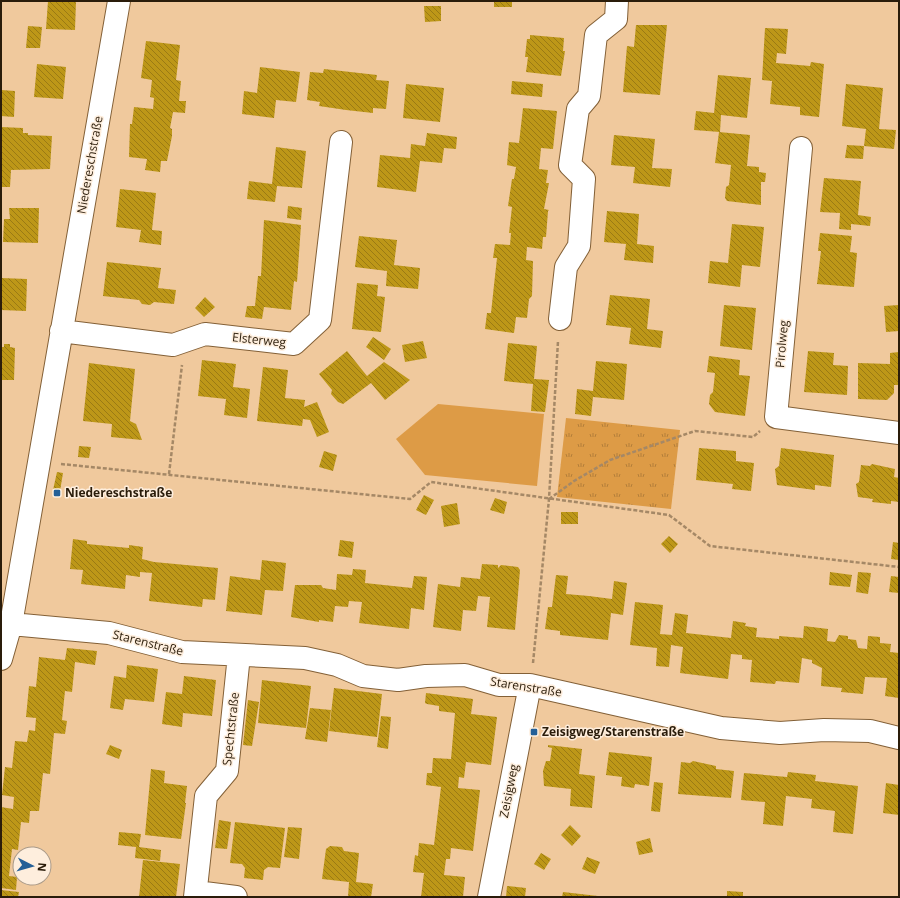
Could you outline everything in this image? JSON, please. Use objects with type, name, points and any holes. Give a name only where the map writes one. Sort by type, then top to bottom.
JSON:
[{"type":"street","name":"Niedereschstraße","points":[[1,660],[11,624],[60,331],[119,1]]},
{"type":"street","points":[[560,319],[566,267],[579,246],[584,179],[570,165],[578,109],[589,96],[596,35],[616,20],[617,1]]},
{"type":"street","name":"Elsterweg","points":[[60,331],[173,345],[205,334],[294,344],[320,320],[341,142]]},
{"type":"street","name":"Pirolweg","points":[[776,417],[801,148]]},
{"type":"street","points":[[776,417],[899,433]]},
{"type":"street","name":"Starenstraße","points":[[11,624],[108,633],[182,652],[305,658],[336,665],[363,676],[398,680],[426,676],[465,675],[499,685],[530,685],[721,728],[780,733],[824,730],[870,731],[899,738]]},
{"type":"street","name":"Spechtstraße","points":[[236,897],[195,895],[206,796],[227,771],[239,655]]},
{"type":"street","name":"Zeisigweg","points":[[489,897],[530,685]]},
{"type":"path","points":[[530,685],[535,649],[549,499],[560,319]]},
{"type":"path","points":[[169,474],[185,341]]},
{"type":"path","points":[[549,499],[574,481],[610,460],[695,431],[753,437],[776,417]]},
{"type":"path","points":[[39,462],[410,499],[431,482],[669,515],[710,546],[899,567]]},
{"type":"green space","points":[[438,404],[544,414],[537,486],[425,475],[396,439]]},
{"type":"green space","points":[[566,418],[680,430],[671,509],[557,497]]},
{"type":"building","points":[[48,1],[76,1],[75,30],[46,29]]},
{"type":"building","points":[[494,1],[512,1],[512,7],[494,7]]},
{"type":"building","points":[[424,6],[441,6],[441,21],[425,22]]},
{"type":"building","points":[[636,25],[667,25],[660,95],[623,92],[627,46],[634,47]]},
{"type":"building","points":[[28,26],[42,27],[40,48],[26,48]]},
{"type":"building","points":[[765,28],[788,29],[786,54],[777,53],[776,63],[810,66],[811,62],[824,64],[819,117],[800,115],[800,107],[770,104],[772,81],[762,80]]},
{"type":"building","points":[[530,35],[564,38],[563,51],[565,51],[561,76],[526,72],[528,57],[525,57],[527,39],[530,39]]},
{"type":"building","points":[[146,41],[180,45],[176,80],[181,81],[179,101],[186,101],[185,113],[173,112],[170,128],[172,129],[172,136],[167,161],[161,161],[160,172],[145,170],[147,159],[129,157],[130,124],[132,124],[134,107],[153,109],[154,98],[150,97],[152,80],[141,78]]},
{"type":"building","points":[[37,64],[66,67],[63,99],[34,97]]},
{"type":"building","points":[[260,67],[300,72],[296,102],[276,100],[274,118],[242,114],[244,91],[257,93]]},
{"type":"building","points":[[324,69],[377,75],[376,80],[389,81],[386,109],[373,108],[373,113],[346,110],[319,106],[320,102],[307,100],[310,72],[323,73]]},
{"type":"building","points":[[718,75],[751,78],[747,118],[721,115],[720,132],[694,130],[696,111],[714,113]]},
{"type":"building","points":[[512,81],[543,84],[542,97],[511,94]]},
{"type":"building","points":[[406,84],[444,88],[440,122],[403,118]]},
{"type":"building","points":[[846,84],[883,88],[879,129],[896,130],[894,149],[864,146],[866,129],[842,126]]},
{"type":"building","points":[[1,90],[15,91],[14,117],[1,116]]},
{"type":"building","points":[[523,108],[557,111],[553,149],[541,148],[539,169],[548,170],[546,183],[549,183],[544,209],[549,210],[546,237],[543,237],[542,249],[527,247],[526,260],[533,261],[532,296],[529,299],[527,318],[516,317],[514,333],[485,329],[487,313],[491,313],[497,258],[493,258],[495,244],[510,245],[511,233],[509,233],[512,207],[508,206],[512,179],[514,179],[516,167],[507,165],[509,142],[519,143]]},
{"type":"building","points":[[1,127],[23,128],[23,133],[28,133],[28,135],[52,136],[50,169],[11,170],[10,187],[1,187]]},
{"type":"building","points":[[719,132],[750,135],[747,166],[759,167],[759,172],[766,173],[765,182],[761,182],[761,205],[727,201],[725,198],[726,187],[729,185],[731,165],[715,163]]},
{"type":"building","points":[[427,133],[457,137],[456,149],[444,148],[442,163],[420,161],[416,192],[377,187],[380,155],[410,158],[411,144],[425,146]]},
{"type":"building","points":[[614,135],[655,139],[652,168],[672,169],[670,187],[633,183],[635,167],[611,165]]},
{"type":"building","points":[[847,145],[864,146],[863,159],[845,158]]},
{"type":"building","points":[[276,147],[306,151],[302,188],[277,186],[275,202],[247,199],[249,181],[272,184]]},
{"type":"building","points":[[824,178],[861,181],[858,215],[871,217],[870,226],[851,224],[851,230],[839,229],[840,213],[820,212]]},
{"type":"building","points":[[120,189],[156,193],[152,230],[162,231],[161,245],[139,242],[141,230],[116,227]]},
{"type":"building","points":[[288,206],[302,208],[301,220],[287,218]]},
{"type":"building","points":[[9,208],[39,208],[38,243],[3,242],[4,219],[10,219]]},
{"type":"building","points":[[607,211],[639,214],[637,244],[654,246],[653,263],[624,260],[626,244],[604,242]]},
{"type":"building","points":[[264,220],[301,225],[297,282],[294,281],[291,310],[264,307],[262,319],[245,317],[247,306],[255,306],[258,276],[261,276]]},
{"type":"building","points":[[732,224],[764,227],[760,267],[742,265],[740,287],[708,283],[710,261],[728,263]]},
{"type":"building","points":[[820,233],[852,236],[850,252],[857,253],[854,287],[817,284],[821,251],[818,251]]},
{"type":"building","points":[[359,236],[397,240],[394,265],[420,268],[418,289],[386,286],[387,271],[355,267]]},
{"type":"building","points":[[107,262],[161,268],[158,288],[176,290],[174,304],[154,302],[150,305],[142,304],[139,300],[103,296]]},
{"type":"building","points":[[1,278],[27,279],[26,311],[1,310]]},
{"type":"building","points":[[357,283],[378,285],[377,296],[385,297],[381,332],[352,329]]},
{"type":"building","points":[[610,295],[650,299],[647,329],[663,331],[661,348],[629,344],[631,328],[606,325]]},
{"type":"building","points":[[205,297],[215,307],[204,317],[195,308]]},
{"type":"building","points":[[724,305],[756,308],[752,350],[720,346]]},
{"type":"building","points":[[899,305],[899,331],[886,332],[884,306]]},
{"type":"building","points":[[373,337],[391,349],[384,360],[366,347]]},
{"type":"building","points":[[423,341],[427,358],[405,362],[402,345]]},
{"type":"building","points":[[508,343],[537,346],[534,379],[549,380],[545,412],[531,411],[533,384],[504,381]]},
{"type":"building","points":[[4,344],[10,344],[10,347],[15,348],[14,380],[1,380],[1,347],[4,347]]},
{"type":"building","points":[[347,351],[367,376],[384,362],[410,380],[385,400],[371,383],[343,404],[338,402],[331,394],[332,390],[319,374]]},
{"type":"building","points":[[808,351],[834,353],[833,365],[848,366],[847,395],[804,392]]},
{"type":"building","points":[[899,352],[899,385],[894,385],[894,393],[887,400],[858,399],[858,363],[890,364],[890,353]]},
{"type":"building","points":[[709,356],[740,360],[739,375],[750,376],[745,416],[715,412],[709,404],[710,395],[713,392],[715,373],[707,372]]},
{"type":"building","points":[[202,360],[236,364],[233,387],[250,389],[247,418],[224,415],[226,399],[198,396]]},
{"type":"building","points":[[596,361],[627,364],[624,400],[593,397],[591,416],[575,414],[577,389],[593,391]]},
{"type":"building","points":[[89,363],[135,369],[130,421],[136,424],[142,440],[111,437],[112,424],[83,421]]},
{"type":"building","points":[[263,367],[288,370],[285,398],[305,400],[304,407],[317,402],[329,432],[317,437],[310,420],[303,419],[302,426],[257,421]]},
{"type":"building","points":[[79,446],[91,447],[89,458],[78,457]]},
{"type":"building","points":[[699,448],[736,451],[736,461],[754,463],[751,491],[732,489],[733,484],[696,480]]},
{"type":"building","points":[[781,448],[834,455],[831,487],[815,485],[815,490],[777,485],[775,469],[779,466]]},
{"type":"building","points":[[324,451],[337,455],[333,471],[319,467]]},
{"type":"building","points":[[872,464],[895,469],[894,477],[899,478],[899,502],[891,501],[891,504],[872,502],[873,499],[858,497],[856,484],[859,482],[861,465],[870,466]]},
{"type":"building","points":[[57,472],[63,473],[60,491],[53,490]]},
{"type":"building","points":[[424,495],[434,500],[426,515],[416,510]]},
{"type":"building","points":[[495,498],[507,502],[504,514],[490,510]]},
{"type":"building","points":[[457,503],[460,524],[444,527],[441,506]]},
{"type":"building","points":[[561,512],[578,512],[578,524],[561,524]]},
{"type":"building","points":[[669,536],[678,544],[670,553],[661,544]]},
{"type":"building","points":[[73,539],[87,541],[87,544],[129,548],[129,545],[143,547],[142,559],[154,562],[218,568],[215,600],[203,599],[202,607],[149,601],[152,573],[140,572],[140,577],[126,575],[125,589],[81,584],[83,570],[70,569]]},
{"type":"building","points":[[340,540],[354,542],[352,558],[338,556]]},
{"type":"building","points":[[893,542],[899,543],[899,560],[891,559]]},
{"type":"building","points":[[262,560],[286,563],[283,591],[265,590],[262,615],[226,611],[230,576],[260,580]]},
{"type":"building","points":[[482,564],[498,565],[498,568],[501,565],[518,567],[520,570],[515,630],[487,627],[490,597],[478,596],[476,611],[463,610],[461,631],[433,627],[438,584],[460,587],[461,577],[480,579]]},
{"type":"building","points":[[353,569],[366,570],[365,583],[412,588],[414,576],[427,577],[424,610],[411,608],[409,629],[359,623],[362,602],[349,601],[348,607],[335,606],[333,622],[319,620],[319,622],[291,617],[295,585],[321,585],[323,588],[336,590],[337,574],[352,575]]},
{"type":"building","points":[[830,572],[852,575],[850,587],[829,585]]},
{"type":"building","points":[[858,572],[871,573],[868,594],[856,592]]},
{"type":"building","points":[[556,575],[568,576],[566,594],[612,599],[614,581],[627,583],[623,615],[611,613],[608,640],[560,635],[560,631],[545,629],[548,607],[552,607]]},
{"type":"building","points":[[891,576],[899,577],[899,593],[889,592]]},
{"type":"building","points":[[635,602],[663,605],[660,634],[672,635],[675,613],[688,615],[686,633],[731,638],[733,621],[746,623],[745,626],[757,628],[756,637],[779,639],[779,636],[803,638],[804,626],[828,629],[827,641],[835,642],[839,635],[848,636],[848,639],[856,640],[858,648],[867,649],[868,636],[880,637],[880,643],[891,644],[890,652],[899,653],[899,698],[885,696],[887,678],[865,677],[863,694],[841,692],[842,688],[821,686],[822,668],[812,663],[812,660],[802,658],[799,683],[776,681],[775,684],[750,682],[752,660],[742,659],[742,655],[731,654],[728,679],[680,673],[683,647],[671,645],[669,667],[656,666],[657,648],[630,645]]},
{"type":"building","points":[[67,648],[97,651],[95,665],[75,662],[72,692],[65,691],[62,720],[67,721],[65,734],[54,733],[50,774],[43,773],[39,811],[30,811],[29,823],[21,822],[18,846],[12,846],[9,876],[12,876],[12,886],[16,886],[16,890],[1,888],[1,807],[13,809],[14,797],[2,795],[5,767],[12,768],[15,741],[27,742],[29,730],[35,731],[36,718],[26,717],[29,686],[36,687],[39,657],[65,660]]},
{"type":"building","points":[[127,665],[158,669],[154,702],[125,699],[123,710],[110,708],[114,676],[126,678]]},
{"type":"building","points":[[184,676],[216,680],[212,716],[183,713],[182,727],[162,724],[166,692],[182,694]]},
{"type":"building","points":[[262,680],[311,686],[306,728],[258,723]]},
{"type":"building","points":[[334,688],[382,694],[377,737],[329,731]]},
{"type":"building","points":[[426,693],[473,699],[471,714],[497,717],[491,765],[466,762],[464,778],[459,777],[458,788],[480,790],[473,851],[451,848],[450,859],[446,859],[444,875],[465,877],[463,897],[421,897],[424,873],[413,872],[415,855],[418,856],[419,843],[434,845],[441,787],[426,785],[427,773],[432,773],[433,758],[451,759],[455,713],[439,711],[439,706],[425,703]]},
{"type":"building","points":[[248,700],[259,702],[252,746],[243,745]]},
{"type":"building","points":[[310,708],[331,710],[327,742],[305,739]]},
{"type":"building","points":[[381,716],[391,717],[388,749],[377,747]]},
{"type":"building","points":[[110,745],[122,750],[119,759],[106,754]]},
{"type":"building","points":[[548,745],[582,749],[579,774],[595,776],[592,808],[570,806],[571,789],[544,786],[543,771],[546,761],[550,761],[552,748],[548,747]]},
{"type":"building","points":[[609,752],[652,757],[649,786],[635,784],[634,788],[621,786],[622,777],[606,775]]},
{"type":"building","points":[[693,761],[716,766],[716,769],[734,771],[731,798],[678,794],[681,762],[690,763]]},
{"type":"building","points":[[151,769],[165,771],[164,783],[187,786],[181,839],[145,835]]},
{"type":"building","points":[[788,772],[816,775],[815,781],[858,786],[853,834],[833,832],[835,811],[811,808],[812,799],[786,796],[783,826],[763,824],[765,802],[741,800],[744,773],[787,777]]},
{"type":"building","points":[[654,782],[663,783],[660,812],[651,811]]},
{"type":"building","points":[[886,783],[899,785],[899,815],[883,813]]},
{"type":"building","points":[[219,820],[231,822],[227,849],[215,848]]},
{"type":"building","points":[[235,822],[285,828],[280,868],[268,867],[264,870],[263,880],[244,878],[245,868],[242,864],[230,863]]},
{"type":"building","points":[[570,825],[581,836],[572,846],[561,835]]},
{"type":"building","points":[[288,827],[302,828],[299,859],[284,857]]},
{"type":"building","points":[[119,832],[141,834],[139,847],[161,850],[160,861],[135,858],[136,847],[118,845]]},
{"type":"building","points":[[650,838],[653,852],[639,855],[636,842]]},
{"type":"building","points":[[330,846],[342,847],[344,851],[359,853],[356,882],[373,884],[371,897],[348,897],[349,882],[322,879],[326,849]]},
{"type":"building","points":[[541,853],[551,859],[544,870],[534,864]]},
{"type":"building","points":[[587,857],[600,862],[595,874],[582,869]]},
{"type":"building","points":[[143,860],[180,864],[176,897],[139,897]]},
{"type":"building","points":[[507,886],[526,888],[525,897],[506,897]]},
{"type":"building","points":[[1,890],[19,892],[18,897],[1,897]]},
{"type":"building","points":[[727,891],[743,892],[743,897],[727,897]]},
{"type":"building","points":[[563,892],[598,896],[598,897],[562,897]]},
{"type":"place","name":"Niedereschstraße","points":[[57,493]]},
{"type":"place","name":"Zeisigweg/Starenstraße","points":[[534,732]]}]
